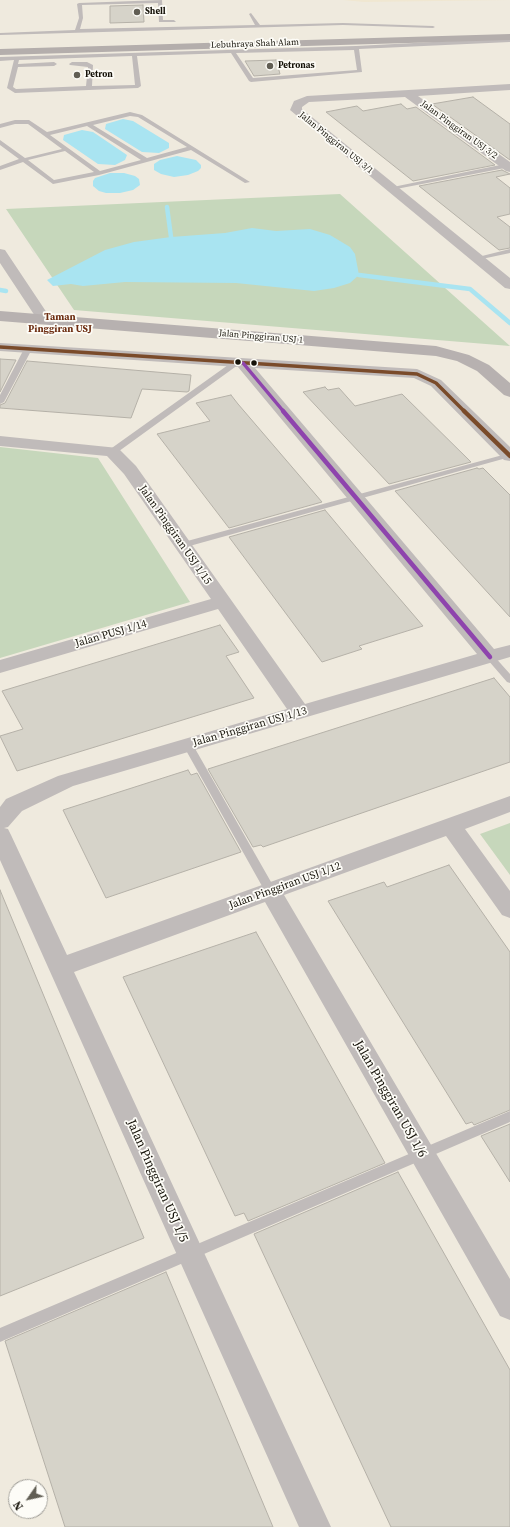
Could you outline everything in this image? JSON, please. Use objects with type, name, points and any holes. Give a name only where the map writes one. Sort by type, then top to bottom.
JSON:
[{"type":"highway","name":"Lebuhraya Shah Alam","points":[[0,40],[437,27]]},
{"type":"highway","name":"Lebuhraya Shah Alam","points":[[0,52],[510,36]]},
{"type":"street","name":"Jalan Pinggiran USJ 3/1","points":[[510,86],[308,99],[298,103],[296,107],[296,110],[510,284]]},
{"type":"street","name":"Jalan Pinggiran USJ 3/2","points":[[408,93],[509,166]]},
{"type":"street","points":[[0,253],[44,319]]},
{"type":"street","name":"Jalan Pinggiran USJ 1","points":[[0,316],[436,351],[463,358],[483,368],[510,392]]},
{"type":"street","points":[[0,347],[417,374],[436,383],[510,455]]},
{"type":"street","points":[[240,363],[357,497],[490,657]]},
{"type":"street","points":[[0,441],[112,452]]},
{"type":"street","name":"Jalan Pinggiran USJ 1/15","points":[[112,452],[130,470],[300,712]]},
{"type":"street","name":"Jalan PUSJ 1/14","points":[[0,667],[222,602]]},
{"type":"street","name":"Jalan Pinggiran USJ 1/13","points":[[0,820],[14,806],[66,781],[510,651]]},
{"type":"street","name":"Jalan Pinggiran USJ 1/12","points":[[60,967],[271,892],[510,804]]},
{"type":"street","points":[[451,826],[510,909]]},
{"type":"street","name":"Jalan Pinggiran USJ 1/5","points":[[0,835],[315,1527]]},
{"type":"street","name":"Jalan Pinggiran USJ 1/6","points":[[271,892],[510,1306]]},
{"type":"lane","points":[[77,31],[81,18],[78,4],[160,1],[161,21],[180,22],[189,27]]},
{"type":"lane","points":[[251,14],[258,26]]},
{"type":"lane","points":[[0,34],[189,27],[343,24],[437,27]]},
{"type":"lane","points":[[0,59],[356,48],[510,40]]},
{"type":"lane","points":[[233,52],[251,80],[360,71],[356,48]]},
{"type":"lane","points":[[17,59],[10,88],[15,91],[138,86],[134,55]]},
{"type":"lane","points":[[16,66],[61,64]]},
{"type":"lane","points":[[69,64],[87,64],[91,66],[88,88]]},
{"type":"lane","points":[[47,134],[130,114],[140,116],[247,182]]},
{"type":"lane","points":[[0,126],[15,122],[29,122],[99,173]]},
{"type":"lane","points":[[88,124],[146,160]]},
{"type":"lane","points":[[0,142],[53,182],[99,173],[191,148]]},
{"type":"lane","points":[[0,168],[23,160],[67,149]]},
{"type":"lane","points":[[392,188],[509,166]]},
{"type":"lane","points":[[477,258],[510,251]]},
{"type":"lane","points":[[0,402],[28,350]]},
{"type":"lane","points":[[112,452],[240,363]]},
{"type":"lane","points":[[183,545],[510,455]]},
{"type":"lane","points":[[490,657],[510,680]]},
{"type":"lane","points":[[188,745],[271,892]]},
{"type":"lane","points":[[0,1335],[190,1252],[510,1116]]},
{"type":"shaded area","points":[[343,0],[510,0],[364,2]]},
{"type":"green space","points":[[340,194],[510,346],[74,310],[6,209]]},
{"type":"green space","points":[[0,447],[98,458],[190,602],[0,658]]},
{"type":"green space","points":[[510,823],[510,875],[480,834]]},
{"type":"water","points":[[123,119],[133,121],[169,143],[169,148],[159,153],[142,152],[105,129],[106,124]]},
{"type":"water","points":[[82,130],[93,132],[127,155],[125,160],[115,165],[98,164],[63,140],[64,135]]},
{"type":"water","points":[[177,156],[196,160],[201,165],[201,168],[198,171],[188,175],[174,177],[161,174],[154,170],[154,164],[160,160]]},
{"type":"water","points":[[110,173],[124,173],[135,176],[139,179],[140,185],[133,190],[120,193],[106,193],[99,191],[93,186],[93,181],[95,178]]},
{"type":"water","points":[[252,228],[276,231],[310,229],[330,235],[350,247],[355,254],[359,275],[350,283],[334,288],[314,291],[236,283],[125,282],[83,286],[71,284],[53,286],[47,280],[105,250],[134,242],[171,237],[225,233]]},
{"type":"building","points":[[143,5],[144,22],[110,23],[110,6]]},
{"type":"building","points":[[276,60],[280,74],[254,76],[245,61]]},
{"type":"building","points":[[473,97],[510,124],[510,160],[432,104]]},
{"type":"building","points":[[401,104],[407,109],[416,107],[495,165],[413,181],[326,112],[357,106],[363,111]]},
{"type":"building","points":[[502,170],[510,174],[496,177],[510,188],[510,214],[497,217],[510,227],[510,248],[499,250],[419,186]]},
{"type":"building","points":[[0,359],[16,360],[0,392]]},
{"type":"building","points":[[27,361],[191,375],[189,391],[142,389],[131,418],[0,408],[0,405],[5,403]]},
{"type":"building","points":[[325,387],[328,390],[339,388],[355,406],[402,394],[471,462],[389,484],[303,392]]},
{"type":"building","points":[[231,395],[322,502],[229,528],[157,434],[210,421],[196,403]]},
{"type":"building","points":[[477,468],[483,468],[510,495],[510,617],[395,491]]},
{"type":"building","points":[[325,510],[423,626],[359,646],[362,649],[322,662],[229,537]]},
{"type":"building","points":[[220,625],[239,652],[226,656],[254,698],[17,771],[0,736],[23,729],[2,691]]},
{"type":"building","points":[[494,678],[510,697],[510,762],[263,847],[261,845],[253,847],[208,769]]},
{"type":"building","points":[[188,770],[191,775],[197,773],[241,852],[106,898],[63,810]]},
{"type":"building","points":[[449,865],[510,952],[510,1110],[474,1125],[472,1122],[466,1124],[328,901],[384,882],[387,887]]},
{"type":"building","points":[[0,890],[144,1238],[0,1296]]},
{"type":"building","points":[[256,932],[385,1163],[248,1221],[244,1213],[235,1216],[123,977]]},
{"type":"building","points":[[510,1124],[510,1182],[481,1136]]},
{"type":"building","points":[[398,1172],[510,1370],[510,1527],[391,1527],[254,1234]]},
{"type":"building","points":[[166,1272],[273,1527],[65,1527],[5,1341]]},
{"type":"waterway","points":[[167,207],[171,237]]},
{"type":"waterway","points":[[359,275],[470,289],[510,323]]},
{"type":"waterway","points":[[0,290],[6,291]]},
{"type":"transit line","points":[[0,347],[417,374],[436,383],[510,456]]},
{"type":"transit line","points":[[243,363],[490,657]]},
{"type":"place","name":"Shell","points":[[137,12]]},
{"type":"place","name":"Petronas","points":[[270,66]]},
{"type":"place","name":"Petron","points":[[77,75]]},
{"type":"district","name":"Taman Pinggiran USJ","points":[[60,322]]}]
